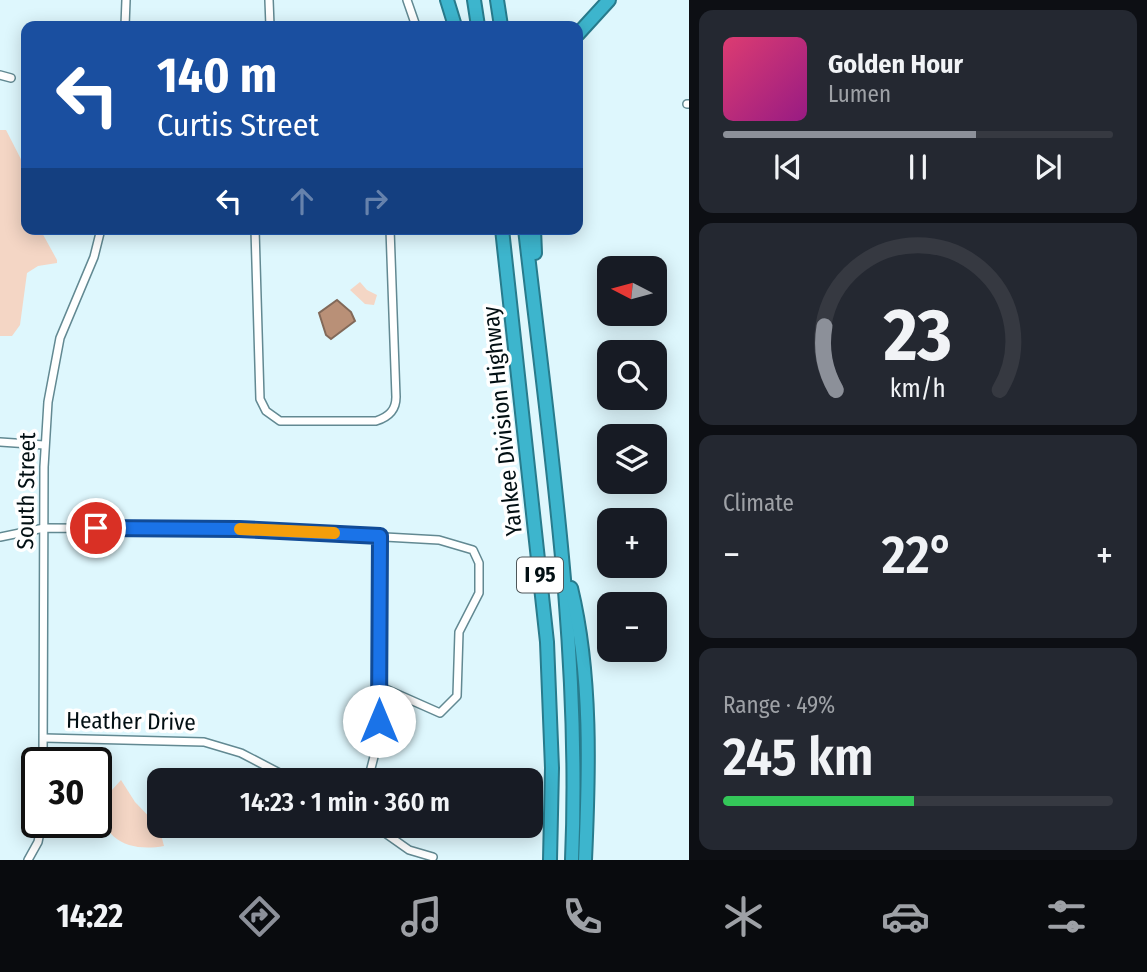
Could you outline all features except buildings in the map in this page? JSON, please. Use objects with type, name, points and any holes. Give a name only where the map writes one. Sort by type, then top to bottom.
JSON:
[{"type":"highway","points":[[447,0],[453,21]]},
{"type":"highway","points":[[474,0],[477,21]]},
{"type":"highway","points":[[497,0],[500,21]]},
{"type":"highway","points":[[583,28],[608,0]]},
{"type":"highway","name":"Yankee Division Highway","points":[[501,235],[549,663],[552,768],[549,858]]},
{"type":"highway","name":"Yankee Division Highway","points":[[526,235],[574,704],[572,860]]},
{"type":"highway","points":[[534,235],[542,376]]},
{"type":"highway","points":[[559,541],[576,609],[582,672],[587,771],[585,860]]},
{"type":"street","points":[[125,21],[126,0]]},
{"type":"street","points":[[269,0],[270,21]]},
{"type":"street","points":[[407,0],[414,21]]},
{"type":"street","points":[[0,75],[11,78]]},
{"type":"street","name":"South Street","points":[[44,747],[44,445],[56,352],[70,309],[94,257],[100,235]]},
{"type":"street","points":[[255,235],[261,402],[274,418],[299,421],[376,421],[388,416],[394,409],[396,397],[390,235]]},
{"type":"street","points":[[0,442],[44,445]]},
{"type":"street","points":[[0,537],[44,528],[239,529],[439,540],[473,550],[479,563],[479,593],[459,632],[457,696],[440,713],[379,686]]},
{"type":"street","points":[[371,768],[378,744],[380,536]]},
{"type":"street","name":"Heather Drive","points":[[44,738],[204,742],[241,753],[270,768]]},
{"type":"street","points":[[28,860],[39,838]]},
{"type":"street","points":[[392,838],[411,851],[433,857]]},
{"type":"shaded area","points":[[0,130],[6,130],[21,159],[21,235],[43,235],[57,263],[38,266],[27,273],[20,325],[12,336],[0,336]]},
{"type":"shaded area","points":[[360,282],[367,290],[377,295],[374,305],[365,304],[350,290]]},
{"type":"shaded area","points":[[337,300],[351,312],[355,321],[331,339],[326,335],[319,313]]},
{"type":"shaded area","points":[[121,780],[147,814],[147,838],[162,838],[164,846],[129,845],[112,834],[112,790]]},
{"type":"slow traffic","points":[[240,529],[334,533]]},
{"type":"route","points":[[96,528],[279,530],[380,536],[379,721]]}]
